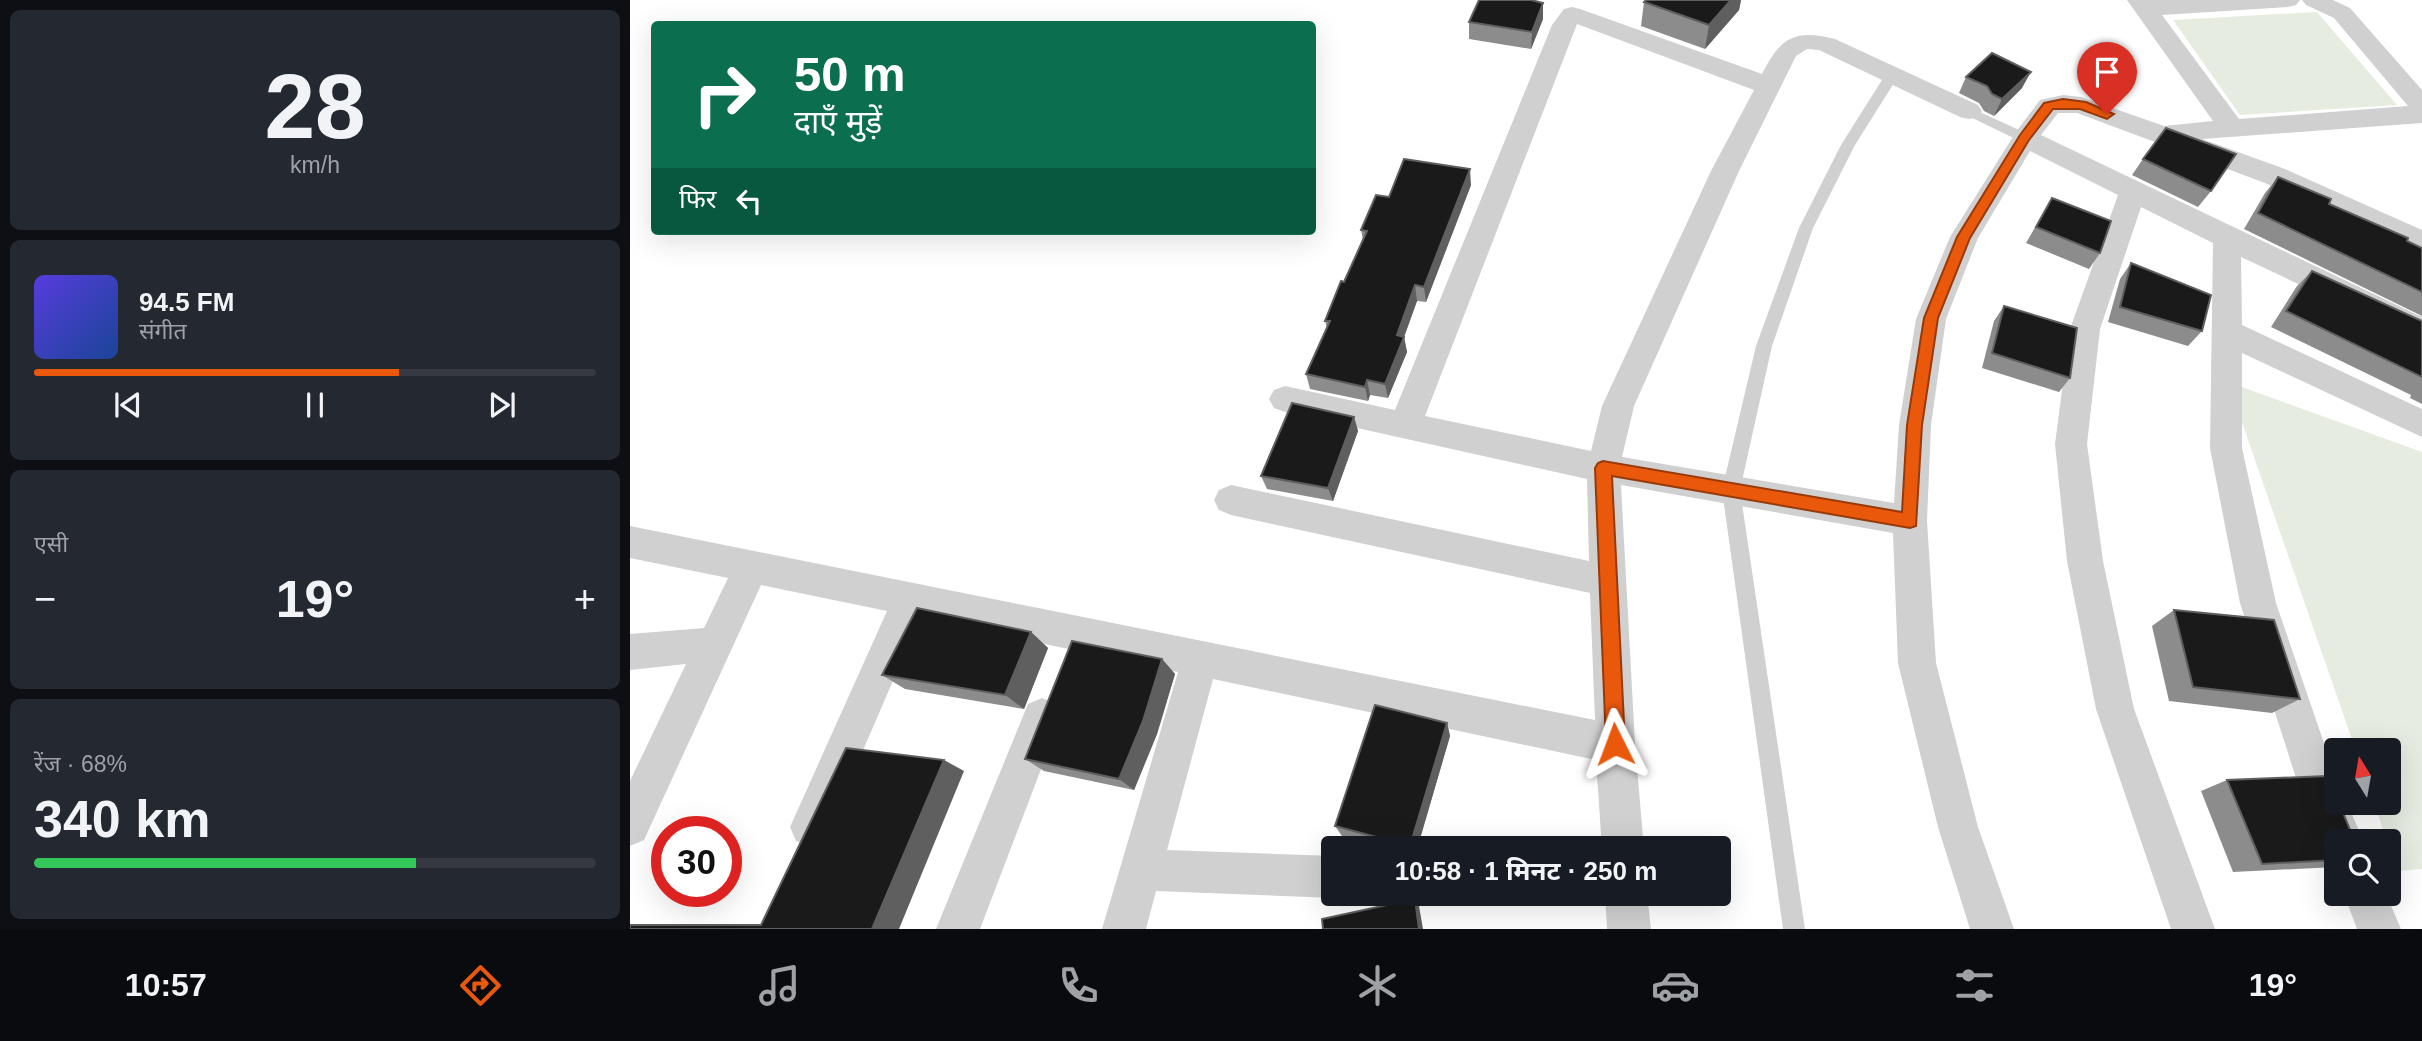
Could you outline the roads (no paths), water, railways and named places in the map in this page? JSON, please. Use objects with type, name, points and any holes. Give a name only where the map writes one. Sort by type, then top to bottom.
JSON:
[{"type":"street","points":[[2142,4],[2288,0]]},
{"type":"street","points":[[2314,0],[2342,13],[2422,106]]},
{"type":"street","points":[[2142,4],[2231,128]]},
{"type":"street","points":[[1405,425],[1510,156],[1574,7],[1769,86]]},
{"type":"street","points":[[1622,836],[1615,744],[1603,468],[1618,406],[1725,171],[1786,52],[1797,43],[1810,41],[1826,44],[1969,111]]},
{"type":"street","points":[[1992,929],[1958,827],[1917,663],[1910,521],[1915,425],[1931,318],[1964,237],[2025,138],[2049,106],[2063,103],[2081,105],[2275,176],[2422,242]]},
{"type":"street","points":[[2159,134],[2422,114]]},
{"type":"street","points":[[2025,138],[2422,330]]},
{"type":"street","points":[[2133,191],[2085,329],[2071,444],[2085,561],[2115,709],[2193,929]]},
{"type":"street","points":[[2227,237],[2227,448],[2258,604],[2315,775],[2338,829]]},
{"type":"street","points":[[2225,331],[2422,424]]},
{"type":"street","points":[[1285,399],[1603,468],[1910,521]]},
{"type":"street","points":[[1231,500],[1608,581]]},
{"type":"street","points":[[630,542],[1615,744]]},
{"type":"street","points":[[630,826],[639,790],[716,644],[751,567]]},
{"type":"street","points":[[793,865],[911,598]]},
{"type":"street","points":[[958,929],[1075,634]]},
{"type":"street","points":[[630,652],[716,644]]},
{"type":"street","points":[[1124,929],[1200,659]]},
{"type":"street","points":[[1141,870],[1321,877]]},
{"type":"street","points":[[1627,906],[1629,929]]},
{"type":"street","points":[[2370,906],[2379,929]]},
{"type":"lane","points":[[1794,929],[1731,490],[1764,346],[1806,228],[1848,145],[1892,75]]},
{"type":"lane","points":[[1969,111],[2025,138]]}]
